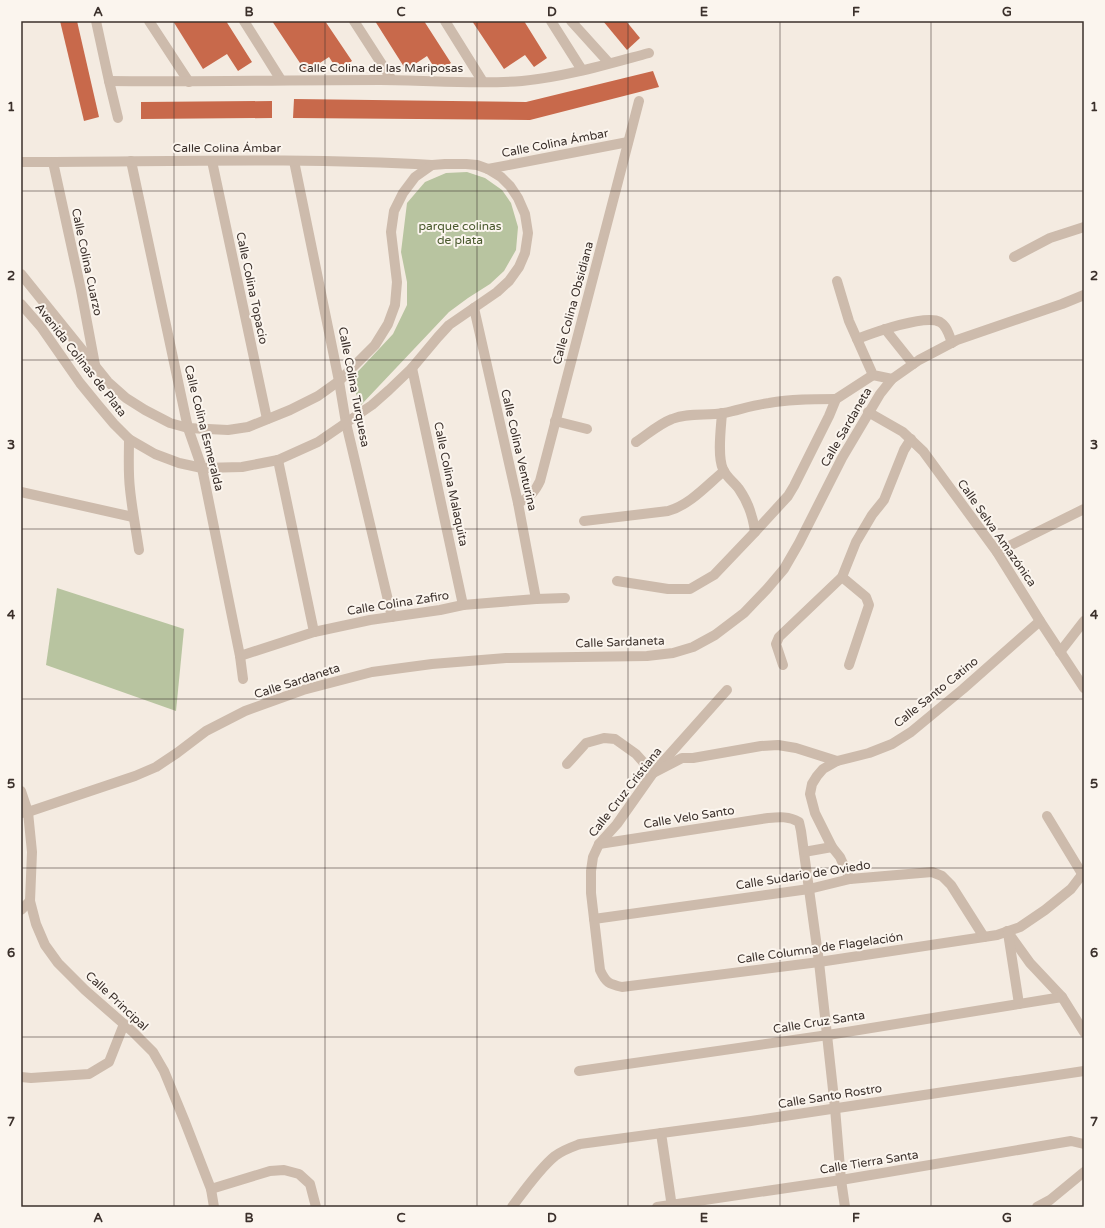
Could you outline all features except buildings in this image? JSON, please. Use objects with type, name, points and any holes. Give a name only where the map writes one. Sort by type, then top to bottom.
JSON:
[{"type":"street","points":[[96,21],[118,118]]},
{"type":"street","points":[[150,21],[189,82]]},
{"type":"street","points":[[244,21],[281,80]]},
{"type":"street","points":[[354,21],[392,80]]},
{"type":"street","points":[[445,21],[484,82]]},
{"type":"street","points":[[552,21],[582,70]]},
{"type":"street","points":[[571,21],[610,63]]},
{"type":"street","name":"Calle Colina de las Mariposas","points":[[109,81],[521,81],[582,70],[649,52]]},
{"type":"street","name":"Calle Colina Obsidiana","points":[[518,503],[530,496],[537,487],[639,101]]},
{"type":"street","name":"Calle Colina Ámbar","points":[[488,169],[628,142]]},
{"type":"street","name":"Calle Colina Esmeralda","points":[[132,161],[188,428],[202,468],[240,656],[243,679]]},
{"type":"street","name":"Calle Colina Topacio","points":[[212,161],[267,419]]},
{"type":"street","name":"Calle Colina Ámbar","points":[[21,162],[294,161],[432,165]]},
{"type":"street","name":"Calle Colina Turquesa","points":[[294,161],[339,381],[346,423],[392,617]]},
{"type":"street","name":"Calle Colina Cuarzo","points":[[53,162],[81,290],[95,367]]},
{"type":"street","name":"Avenida Colinas de Plata","points":[[21,274],[95,367],[108,382],[126,398],[170,423],[188,428],[228,430],[248,427],[290,410],[318,396],[339,381],[375,345],[388,324],[395,305],[397,282],[391,232],[394,211],[403,193],[415,177],[432,165],[477,165],[488,169],[501,177],[510,186],[518,198],[525,214],[528,232],[525,252],[519,267],[509,281],[497,292],[449,325],[412,368],[372,405],[318,442],[278,460],[242,466],[202,468],[179,463],[155,454],[129,439],[93,399],[41,328],[21,304]]},
{"type":"street","points":[[1014,257],[1050,238],[1084,227]]},
{"type":"street","points":[[837,281],[849,320],[873,376]]},
{"type":"street","name":"Calle Sardaneta","points":[[25,817],[156,767],[206,731],[245,712],[303,690],[372,672],[432,664],[506,658],[647,656],[673,653],[693,647],[715,635],[744,613],[784,569],[799,543],[842,458],[868,412],[892,379],[919,360],[952,343],[1084,295]]},
{"type":"street","name":"Calle Colina Venturina","points":[[474,308],[518,503],[536,599]]},
{"type":"street","points":[[857,339],[885,329],[929,319],[939,321],[946,326],[952,343]]},
{"type":"street","points":[[885,329],[913,364]]},
{"type":"street","name":"Calle Colina Malaquita","points":[[412,368],[463,605]]},
{"type":"street","points":[[636,442],[660,426],[683,415],[722,413],[780,401],[811,398],[836,399],[873,376],[892,379]]},
{"type":"street","points":[[617,581],[668,589],[690,588],[714,575],[788,496],[829,416],[836,399]]},
{"type":"street","name":"Calle Selva Amazónica","points":[[868,412],[903,432],[923,451],[996,552],[1084,688]]},
{"type":"street","points":[[722,413],[721,464],[724,471],[739,489],[747,503],[753,517],[755,532]]},
{"type":"street","points":[[555,421],[587,429]]},
{"type":"street","points":[[129,439],[128,466],[133,517],[139,550]]},
{"type":"street","points":[[783,665],[776,644],[779,637],[842,577],[856,542],[872,515],[884,500],[904,450],[911,439]]},
{"type":"street","points":[[278,460],[314,632]]},
{"type":"street","points":[[584,521],[677,509],[724,471]]},
{"type":"street","points":[[22,489],[133,517]]},
{"type":"street","points":[[996,552],[1084,509]]},
{"type":"street","points":[[842,577],[866,597],[869,605],[849,665]]},
{"type":"street","name":"Calle Colina Zafiro","points":[[240,656],[314,632],[370,620],[440,610],[463,605],[565,598]]},
{"type":"street","name":"Calle Santo Catino","points":[[837,761],[869,753],[892,744],[911,732],[963,689],[1040,621]]},
{"type":"street","points":[[1060,652],[1084,621]]},
{"type":"street","name":"Calle Cruz Cristiana","points":[[622,987],[611,985],[604,979],[600,970],[591,893],[591,871],[593,857],[599,844],[617,824],[652,773],[727,690]]},
{"type":"street","points":[[566,764],[586,743],[604,738],[615,739],[636,754],[652,773],[682,758],[693,758],[761,746],[778,745],[796,748],[837,761]]},
{"type":"street","points":[[837,761],[823,769],[817,776],[812,784],[810,794],[815,813],[832,847],[840,857],[850,879]]},
{"type":"street","name":"Calle Principal","points":[[21,790],[32,852],[30,901],[36,924],[45,945],[58,963],[85,990],[153,1052],[164,1071],[185,1122],[210,1189],[214,1207]]},
{"type":"street","name":"Calle Velo Santo","points":[[599,844],[783,816],[792,818],[799,822],[804,852]]},
{"type":"street","points":[[1047,816],[1083,875]]},
{"type":"street","points":[[832,847],[804,852],[820,962],[841,1180],[845,1207]]},
{"type":"street","name":"Calle Sudario de Oviedo","points":[[594,919],[809,889],[850,879],[932,872],[942,876],[951,885],[984,937]]},
{"type":"street","name":"Calle Columna de Flagelación","points":[[622,987],[820,962],[997,935],[1020,927],[1045,910],[1071,889],[1083,875]]},
{"type":"street","points":[[21,910],[30,901]]},
{"type":"street","points":[[1007,931],[1030,963],[1062,997],[1084,1032]]},
{"type":"street","points":[[1007,931],[1019,1004]]},
{"type":"street","name":"Calle Cruz Santa","points":[[579,1071],[828,1035],[1062,997]]},
{"type":"street","points":[[21,1077],[31,1078],[89,1074],[109,1062],[124,1024]]},
{"type":"street","name":"Calle Santo Rostro","points":[[512,1207],[538,1174],[555,1157],[566,1149],[580,1144],[751,1121],[1084,1071]]},
{"type":"street","points":[[660,1133],[671,1206]]},
{"type":"street","name":"Calle Tierra Santa","points":[[657,1207],[841,1180],[1071,1141],[1084,1144]]},
{"type":"street","points":[[210,1189],[270,1171],[284,1170],[299,1174],[310,1184],[316,1207]]},
{"type":"street","points":[[1038,1207],[1050,1203],[1084,1172]]},
{"type":"green space","name":"parque colinas de plata","points":[[467,172],[485,178],[502,190],[511,203],[518,227],[516,250],[504,271],[490,284],[449,312],[361,405],[350,380],[393,334],[407,305],[407,282],[401,252],[407,203],[425,182],[446,173]]},
{"type":"green space","points":[[57,588],[184,629],[176,711],[46,665]]}]
